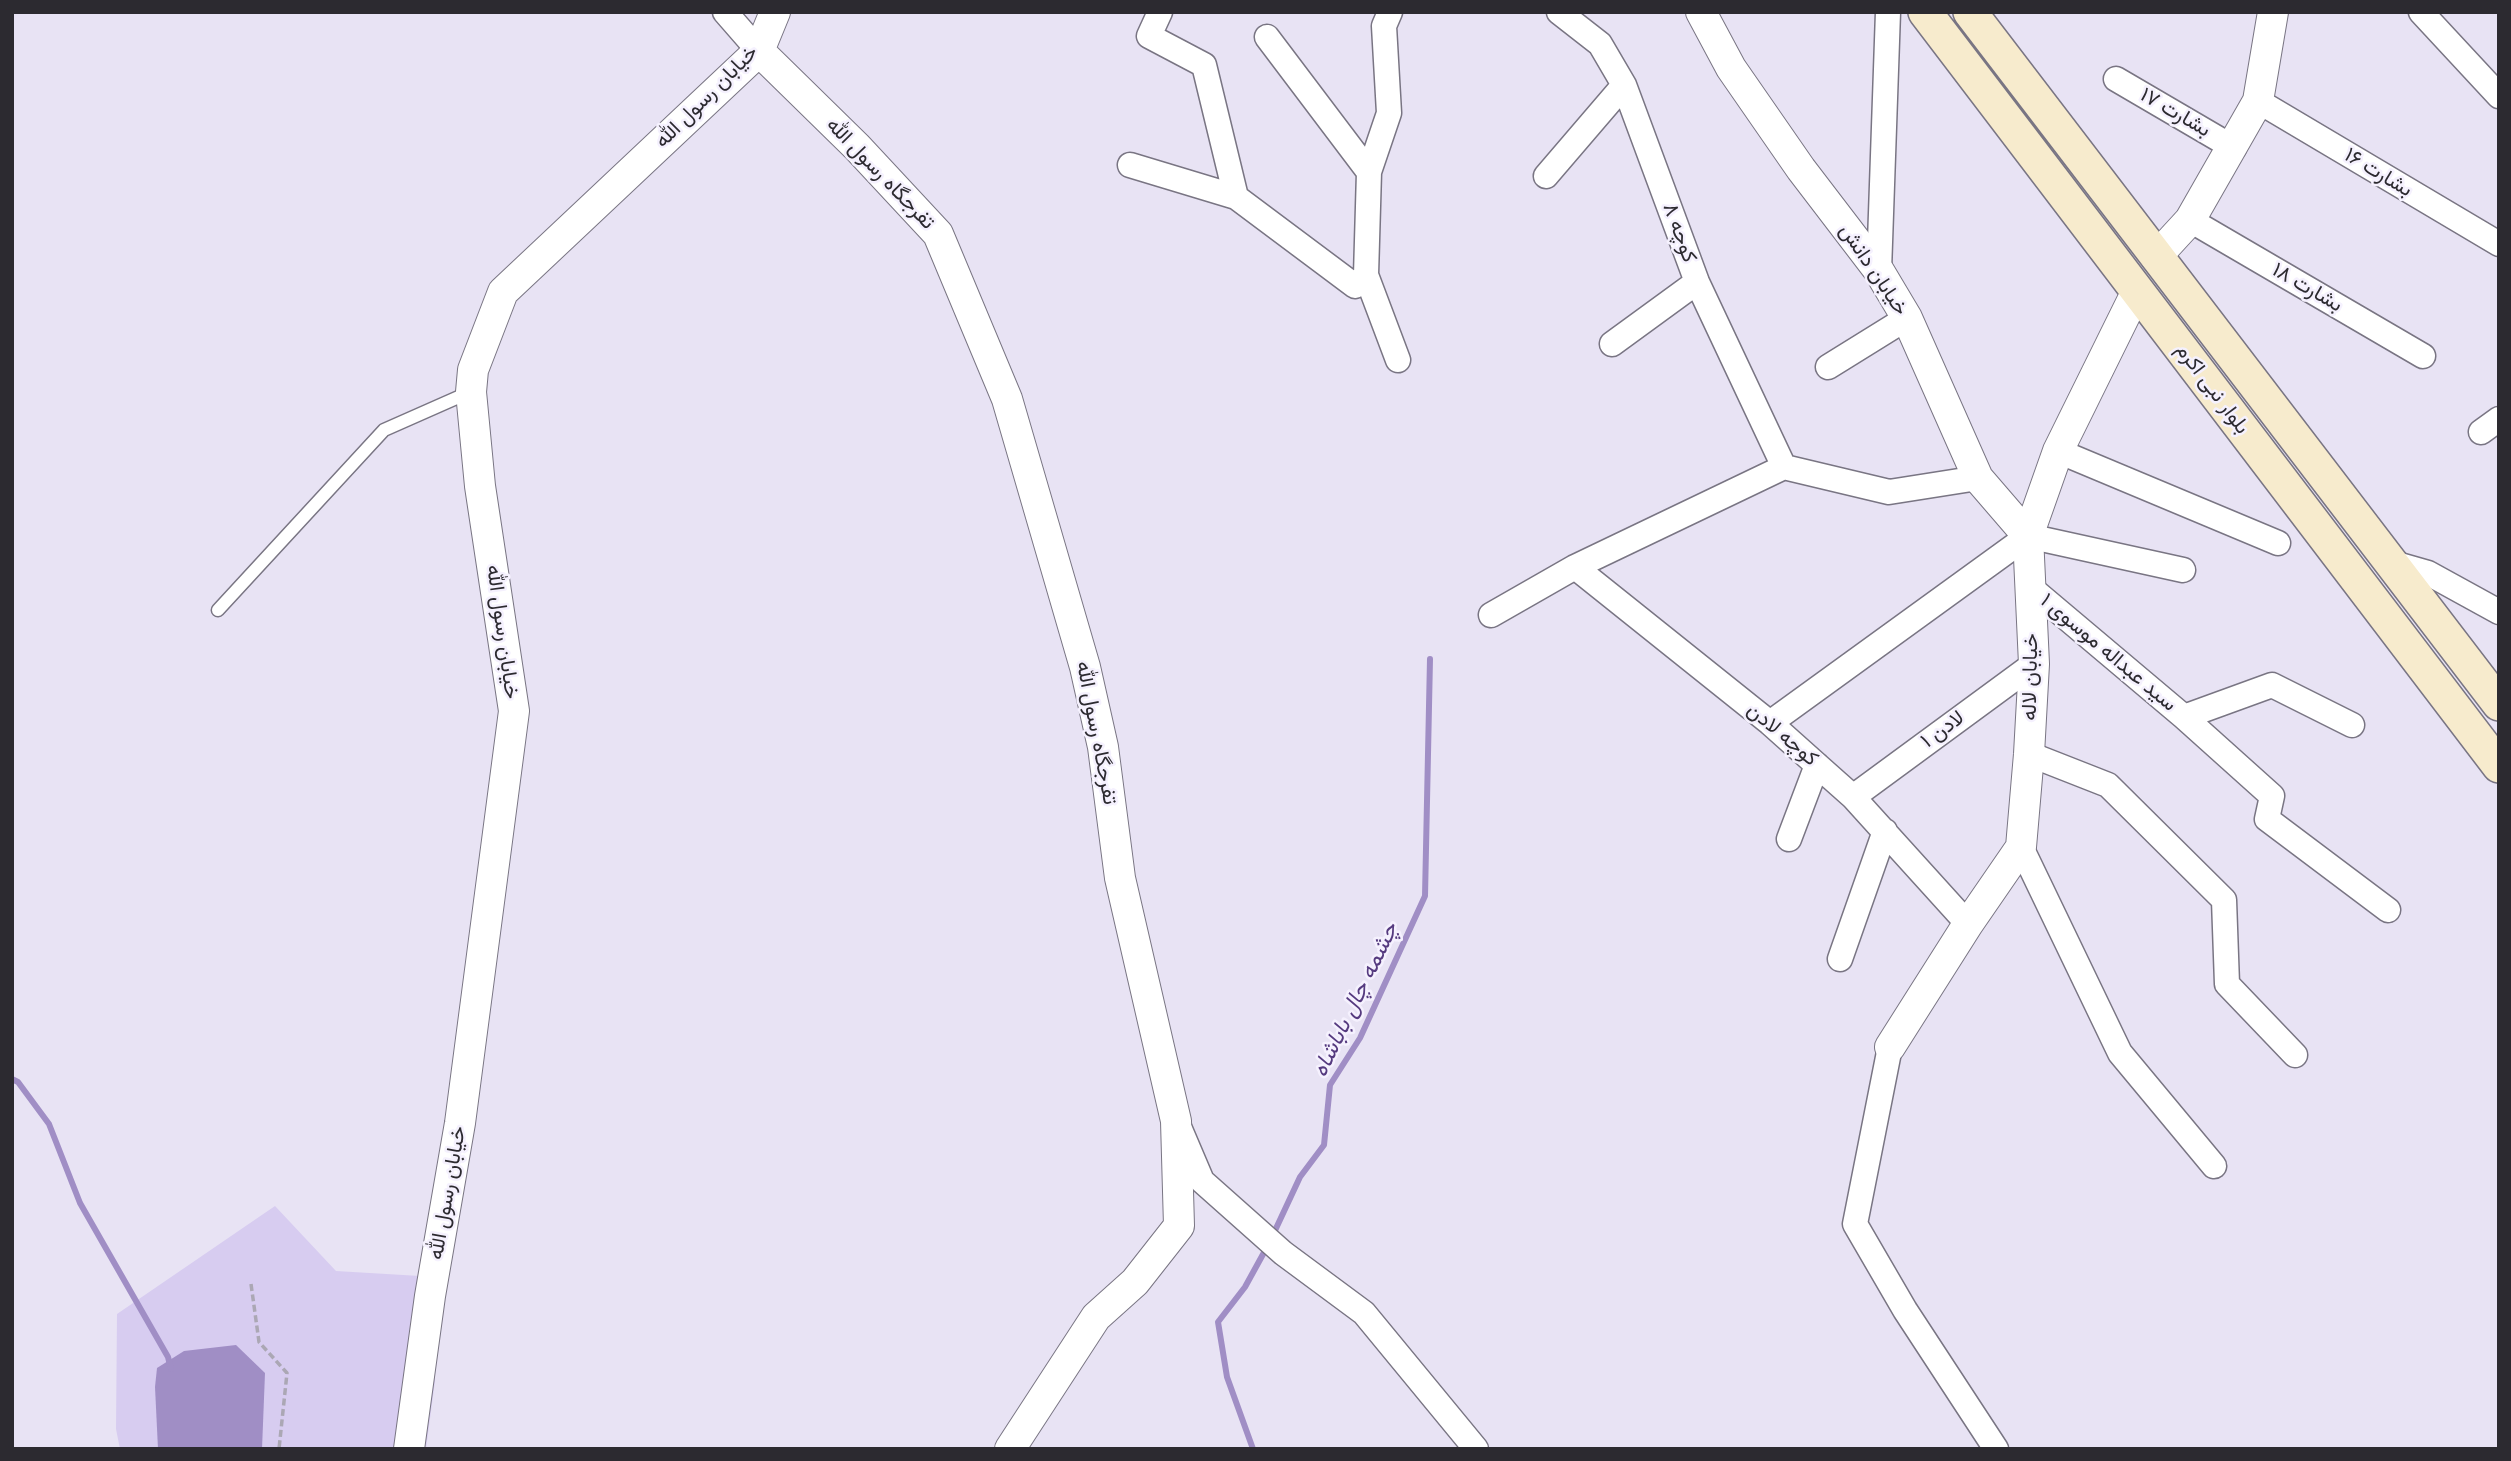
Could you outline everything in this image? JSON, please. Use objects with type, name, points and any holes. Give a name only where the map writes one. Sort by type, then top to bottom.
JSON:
[{"type":"main road","name":"بلوار نبی اکرم","points":[[1925,12],[2499,766]]},
{"type":"main road","name":"بلوار نبی اکرم","points":[[1969,12],[2499,704]]},
{"type":"main road","points":[[1983,87],[2011,64]]},
{"type":"street","points":[[725,12],[759,51]]},
{"type":"street","name":"خیابان رسول الله","points":[[409,1449],[430,1296],[460,1123],[514,711],[480,486],[471,392],[473,370],[503,292],[759,51],[775,12]]},
{"type":"street","points":[[1160,12],[1149,36],[1204,65],[1236,197]]},
{"type":"street","name":"کوچه ۸","points":[[1559,12],[1600,44],[1624,85],[1697,282],[1784,467]]},
{"type":"street","name":"خیابان دانش","points":[[1701,12],[1731,68],[1801,169],[1879,271],[1907,318],[1978,478],[2028,536]]},
{"type":"street","points":[[1879,271],[1888,12]]},
{"type":"street","points":[[2156,257],[2190,220],[2234,148],[2258,102],[2273,12]]},
{"type":"street","points":[[2421,12],[2496,89]]},
{"type":"street","points":[[1383,17],[1389,113],[1369,172],[1366,275],[1398,360]]},
{"type":"street","points":[[1267,37],[1369,172]]},
{"type":"street","name":"تفرجگاه رسول الله","points":[[759,51],[857,147],[938,234],[1007,399],[1086,667],[1103,747],[1120,878],[1176,1121],[1179,1226],[1135,1282],[1096,1317],[1010,1449]]},
{"type":"street","name":"بشارت ۱۷","points":[[2116,79],[2234,148]]},
{"type":"street","points":[[1545,176],[1624,85]]},
{"type":"street","name":"بشارت ۱۶","points":[[2258,102],[2499,244]]},
{"type":"street","points":[[1130,165],[1236,197],[1355,286],[1366,275]]},
{"type":"street","name":"بشارت ۱۸","points":[[2190,220],[2423,356]]},
{"type":"street","points":[[1612,344],[1697,282]]},
{"type":"street","name":"خیابان لاله","points":[[1890,1047],[1968,923],[2021,847],[2034,664],[2028,536],[2058,451],[2137,291]]},
{"type":"street","points":[[1828,367],[1907,318]]},
{"type":"street","points":[[2058,451],[2278,543]]},
{"type":"street","points":[[1491,615],[1574,568],[1784,467],[1889,492],[1978,478]]},
{"type":"street","points":[[1770,723],[2028,536],[2183,570]]},
{"type":"street","points":[[2392,563],[2428,573],[2499,612]]},
{"type":"street","name":"کوچه لادن","points":[[1574,568],[1770,723],[1818,765],[1853,797],[1968,923]]},
{"type":"street","name":"سید عبداله موسوی ۱","points":[[2031,589],[2184,717],[2272,796],[2267,820],[2388,910]]},
{"type":"street","name":"لادن ۱","points":[[1853,797],[2034,664]]},
{"type":"street","points":[[2184,717],[2272,685],[2352,725]]},
{"type":"street","points":[[2029,754],[2108,785],[2224,900],[2227,984],[2295,1055]]},
{"type":"street","points":[[1788,839],[1818,765]]},
{"type":"street","points":[[1840,959],[1885,831]]},
{"type":"street","points":[[2021,847],[2120,1053],[2214,1166]]},
{"type":"street","points":[[1890,1047],[1855,1224],[1905,1310],[1996,1449]]},
{"type":"street","points":[[1176,1121],[1202,1181],[1283,1253],[1364,1313],[1476,1449]]},
{"type":"lane","points":[[218,610],[384,430],[471,392]]},
{"type":"path","points":[[251,1284],[259,1342],[287,1373],[279,1449]]},
{"type":"shaded area","points":[[275,1206],[336,1271],[420,1276],[435,1381],[426,1449],[120,1449],[116,1429],[117,1314]]},
{"type":"shaded area","points":[[236,1345],[265,1373],[262,1449],[158,1449],[155,1387],[157,1368],[184,1351]]},
{"type":"waterway","name":"چشمه چال باباشاه","points":[[1272,1237],[1300,1177],[1324,1145],[1330,1085],[1360,1038],[1425,896],[1430,659]]},
{"type":"waterway","points":[[12,1079],[18,1082],[49,1124],[80,1203],[168,1357],[171,1369]]},
{"type":"waterway","name":"چشمه چال باباشاه","points":[[1253,1449],[1227,1377],[1218,1322],[1245,1287],[1267,1247]]}]
